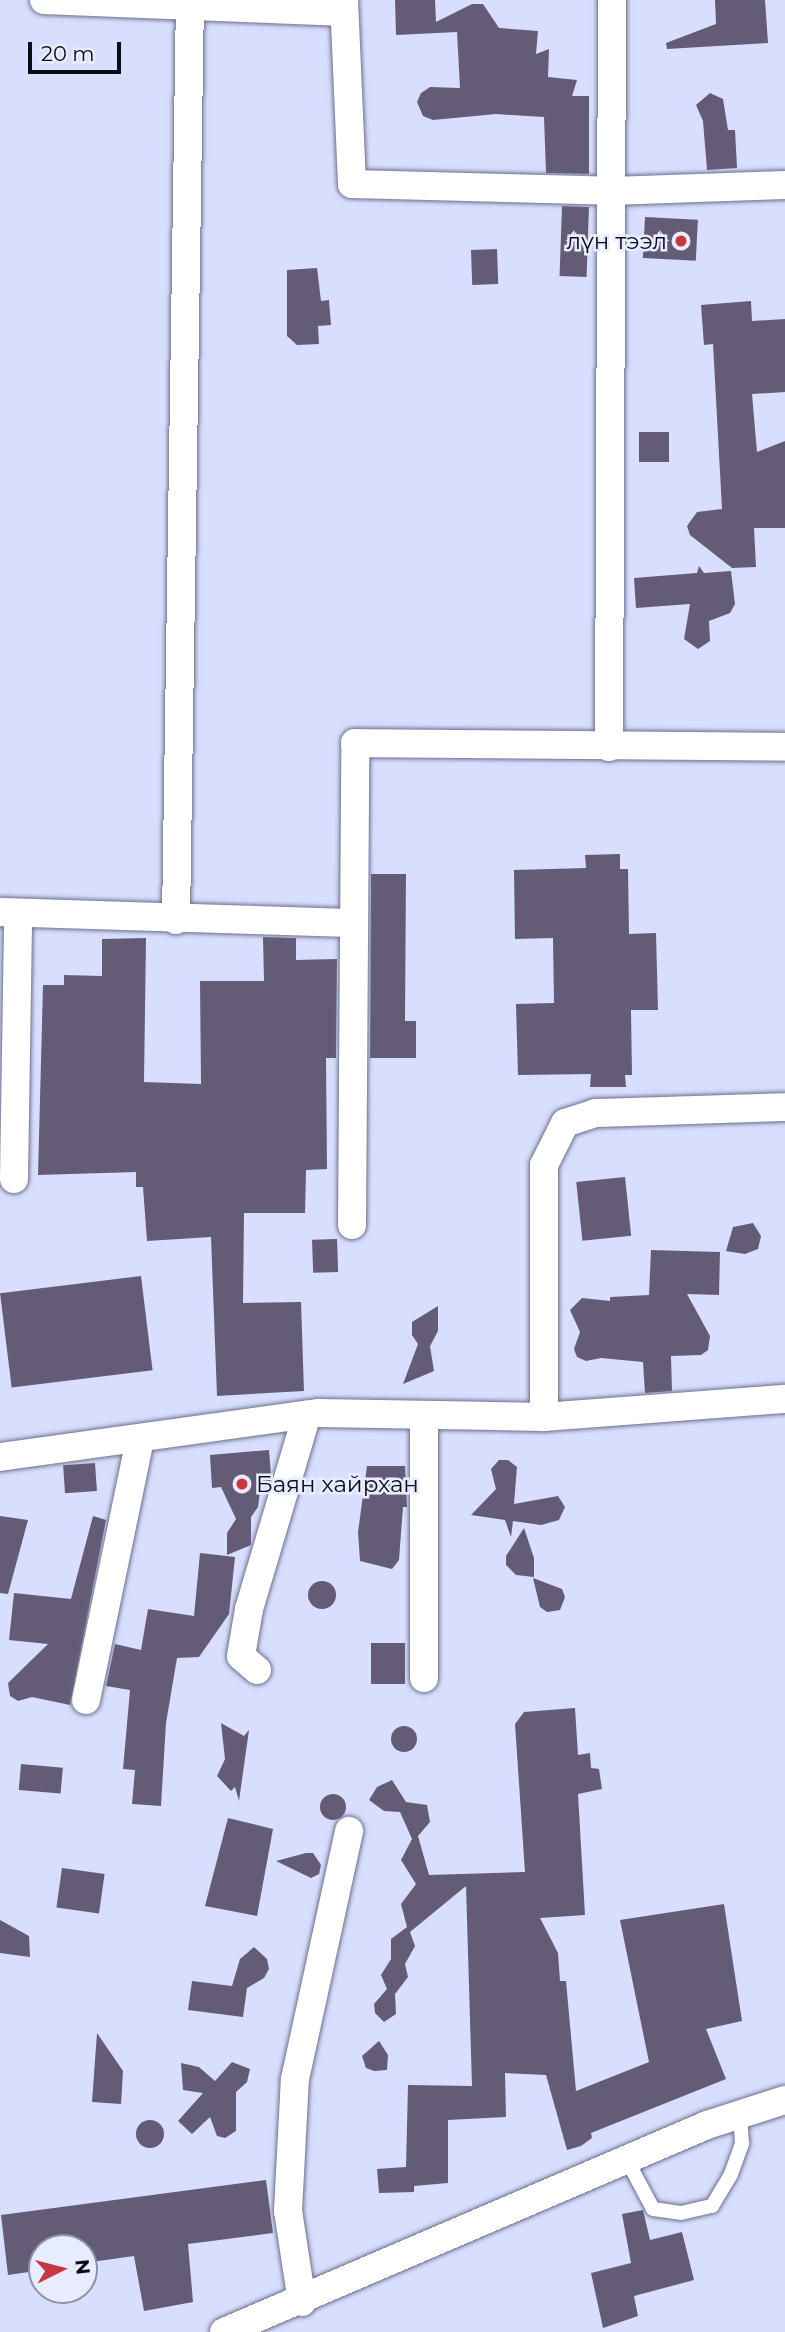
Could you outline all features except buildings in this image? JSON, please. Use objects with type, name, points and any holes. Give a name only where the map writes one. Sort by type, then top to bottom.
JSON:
[{"type":"street","points":[[44,0],[344,6],[352,184],[611,191],[785,185]]},
{"type":"street","points":[[609,747],[612,0]]},
{"type":"street","points":[[176,920],[190,4]]},
{"type":"street","points":[[352,1225],[355,743],[785,747]]},
{"type":"street","points":[[13,1179],[9,913],[176,920],[352,923]]},
{"type":"street","points":[[544,1417],[544,1165],[565,1123],[596,1112],[785,1107]]},
{"type":"street","points":[[0,1457],[307,1414],[544,1417],[785,1399]]},
{"type":"street","points":[[257,1670],[241,1656],[248,1609],[307,1414]]},
{"type":"street","points":[[424,1415],[424,1678]]},
{"type":"street","points":[[86,1700],[140,1439]]},
{"type":"street","points":[[302,2302],[288,2211],[295,2079],[349,1831]]},
{"type":"street","points":[[224,2332],[302,2302],[627,2160],[740,2114],[785,2100]]},
{"type":"lane","points":[[627,2160],[653,2209],[681,2213],[712,2206],[731,2174],[742,2143],[740,2114]]},
{"type":"place","name":"лүн тээл","points":[[681,241]]},
{"type":"place","name":"Баян хайрхан","points":[[242,1484]]}]
